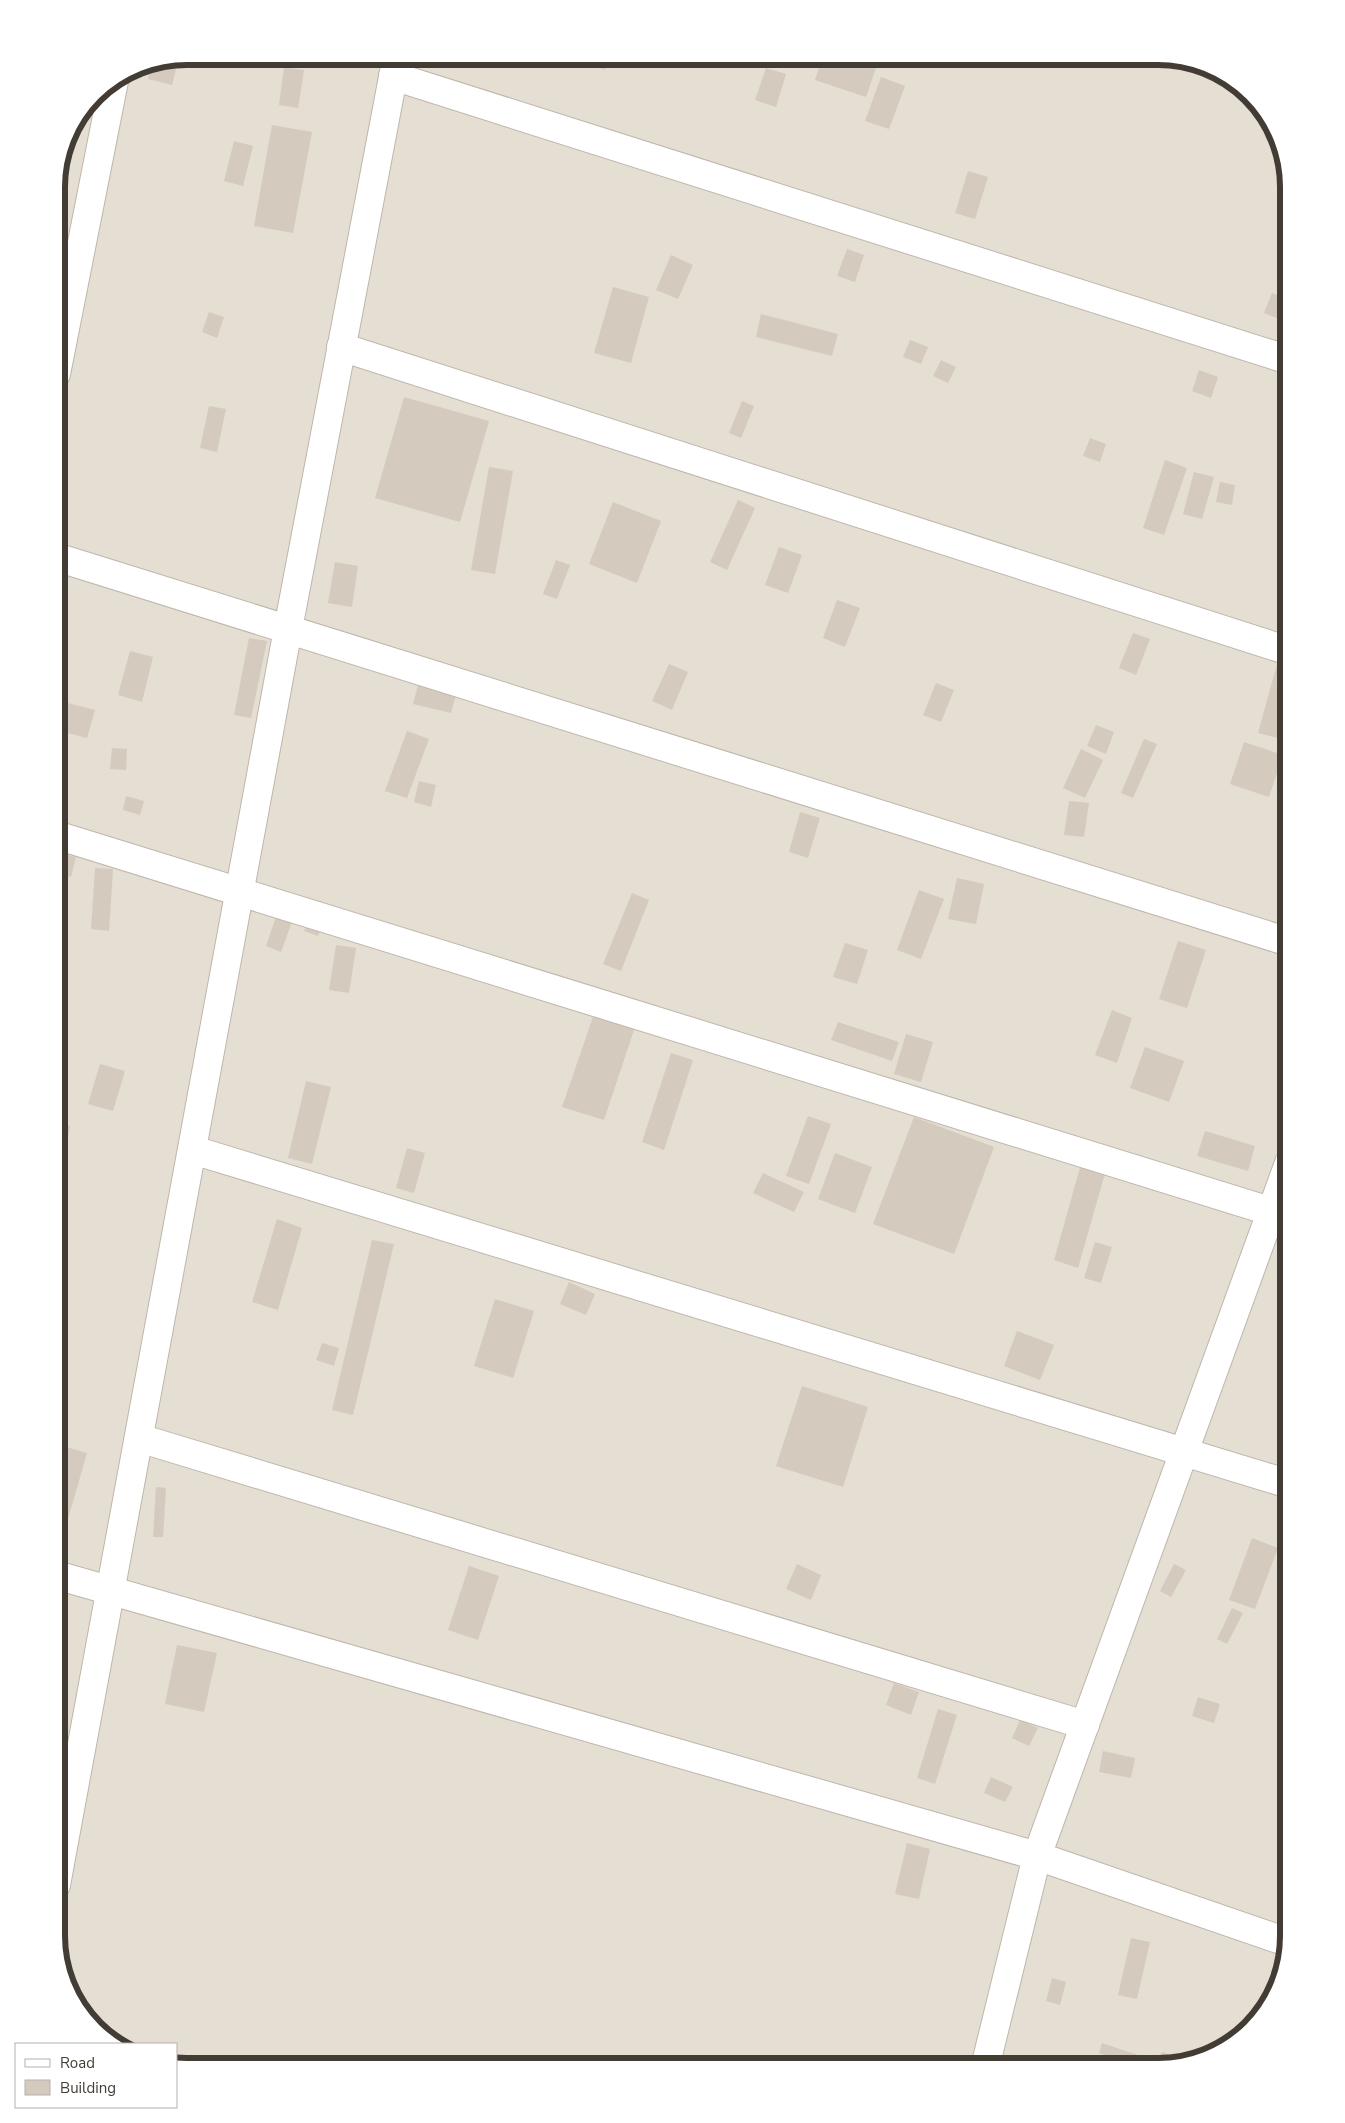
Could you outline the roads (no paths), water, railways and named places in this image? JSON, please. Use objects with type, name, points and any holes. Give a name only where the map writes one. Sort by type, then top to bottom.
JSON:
[{"type":"street","points":[[65,1837],[288,629],[395,66],[1280,357]]},
{"type":"street","points":[[65,329],[112,90]]},
{"type":"street","points":[[342,347],[1280,647]]},
{"type":"street","points":[[65,560],[1280,939]]},
{"type":"street","points":[[65,838],[1280,1214],[1183,1452],[1037,1856],[987,2058]]},
{"type":"street","points":[[193,1150],[1280,1481]]},
{"type":"street","points":[[140,1438],[1085,1725]]},
{"type":"street","points":[[65,1578],[1037,1856],[1280,1940]]}]
